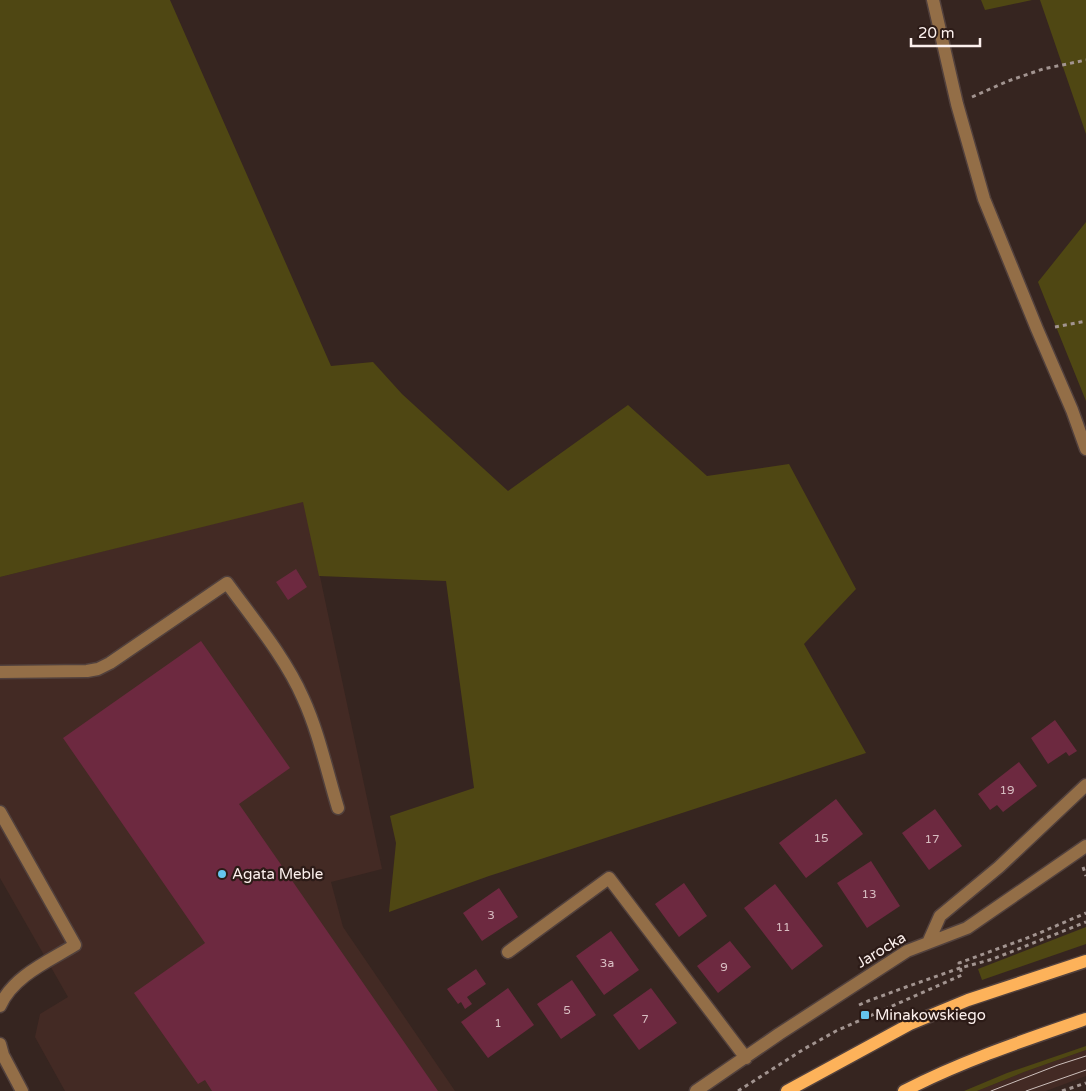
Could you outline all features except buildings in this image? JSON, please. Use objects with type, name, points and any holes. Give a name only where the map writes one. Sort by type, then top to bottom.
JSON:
[{"type":"main road","points":[[787,1091],[910,1024],[968,1000],[1086,961]]},
{"type":"main road","points":[[904,1091],[1024,1040],[1086,1018]]},
{"type":"street","points":[[933,0],[957,104],[984,199],[1072,410],[1086,449]]},
{"type":"street","points":[[0,672],[87,671],[98,668],[110,663],[227,583],[288,669],[303,697],[313,721],[338,808]]},
{"type":"street","points":[[928,943],[940,916],[999,867],[1086,785]]},
{"type":"street","points":[[0,812],[75,945],[20,980],[11,988],[0,1006]]},
{"type":"street","name":"Jarocka","points":[[696,1091],[779,1034],[907,951],[967,928],[1086,846]]},
{"type":"street","points":[[508,952],[609,878],[746,1058]]},
{"type":"street","points":[[0,1044],[3,1055],[22,1091]]},
{"type":"path","points":[[957,104],[1008,81],[1034,72],[1086,60]]},
{"type":"path","points":[[1037,329],[1086,321]]},
{"type":"path","points":[[738,1091],[836,1031],[962,975],[959,963],[1030,937],[1086,913]]},
{"type":"path","points":[[851,1010],[876,998],[960,968],[993,959],[1086,922]]},
{"type":"path","points":[[1062,1091],[1086,1083]]},
{"type":"shaded area","points":[[0,0],[170,0],[331,366],[373,362],[402,394],[508,491],[628,405],[707,476],[789,464],[856,589],[804,644],[866,753],[489,876],[389,912],[396,843],[390,816],[474,788],[446,581],[319,576],[303,502],[0,577]]},
{"type":"shaded area","points":[[981,0],[1032,0],[985,10]]},
{"type":"shaded area","points":[[1040,0],[1086,0],[1086,134]]},
{"type":"shaded area","points":[[1086,222],[1086,401],[1038,282]]},
{"type":"shaded area","points":[[304,501],[382,869],[331,882],[343,927],[455,1091],[65,1091],[35,1037],[40,1014],[68,997],[0,878],[0,577]]},
{"type":"shaded area","points":[[1086,927],[1086,944],[982,980],[978,969]]},
{"type":"shaded area","points":[[1086,1046],[1086,1050],[977,1091],[964,1091],[1007,1073]]},
{"type":"shaded area","points":[[1086,1050],[1086,1076],[1046,1091],[977,1091],[1024,1072]]},
{"type":"tram line","points":[[991,1091],[1086,1056]]},
{"type":"tram line","points":[[1026,1091],[1086,1070]]},
{"type":"place","name":"Agata Meble","points":[[222,874]]},
{"type":"place","name":"Minakowskiego","points":[[865,1015]]}]
